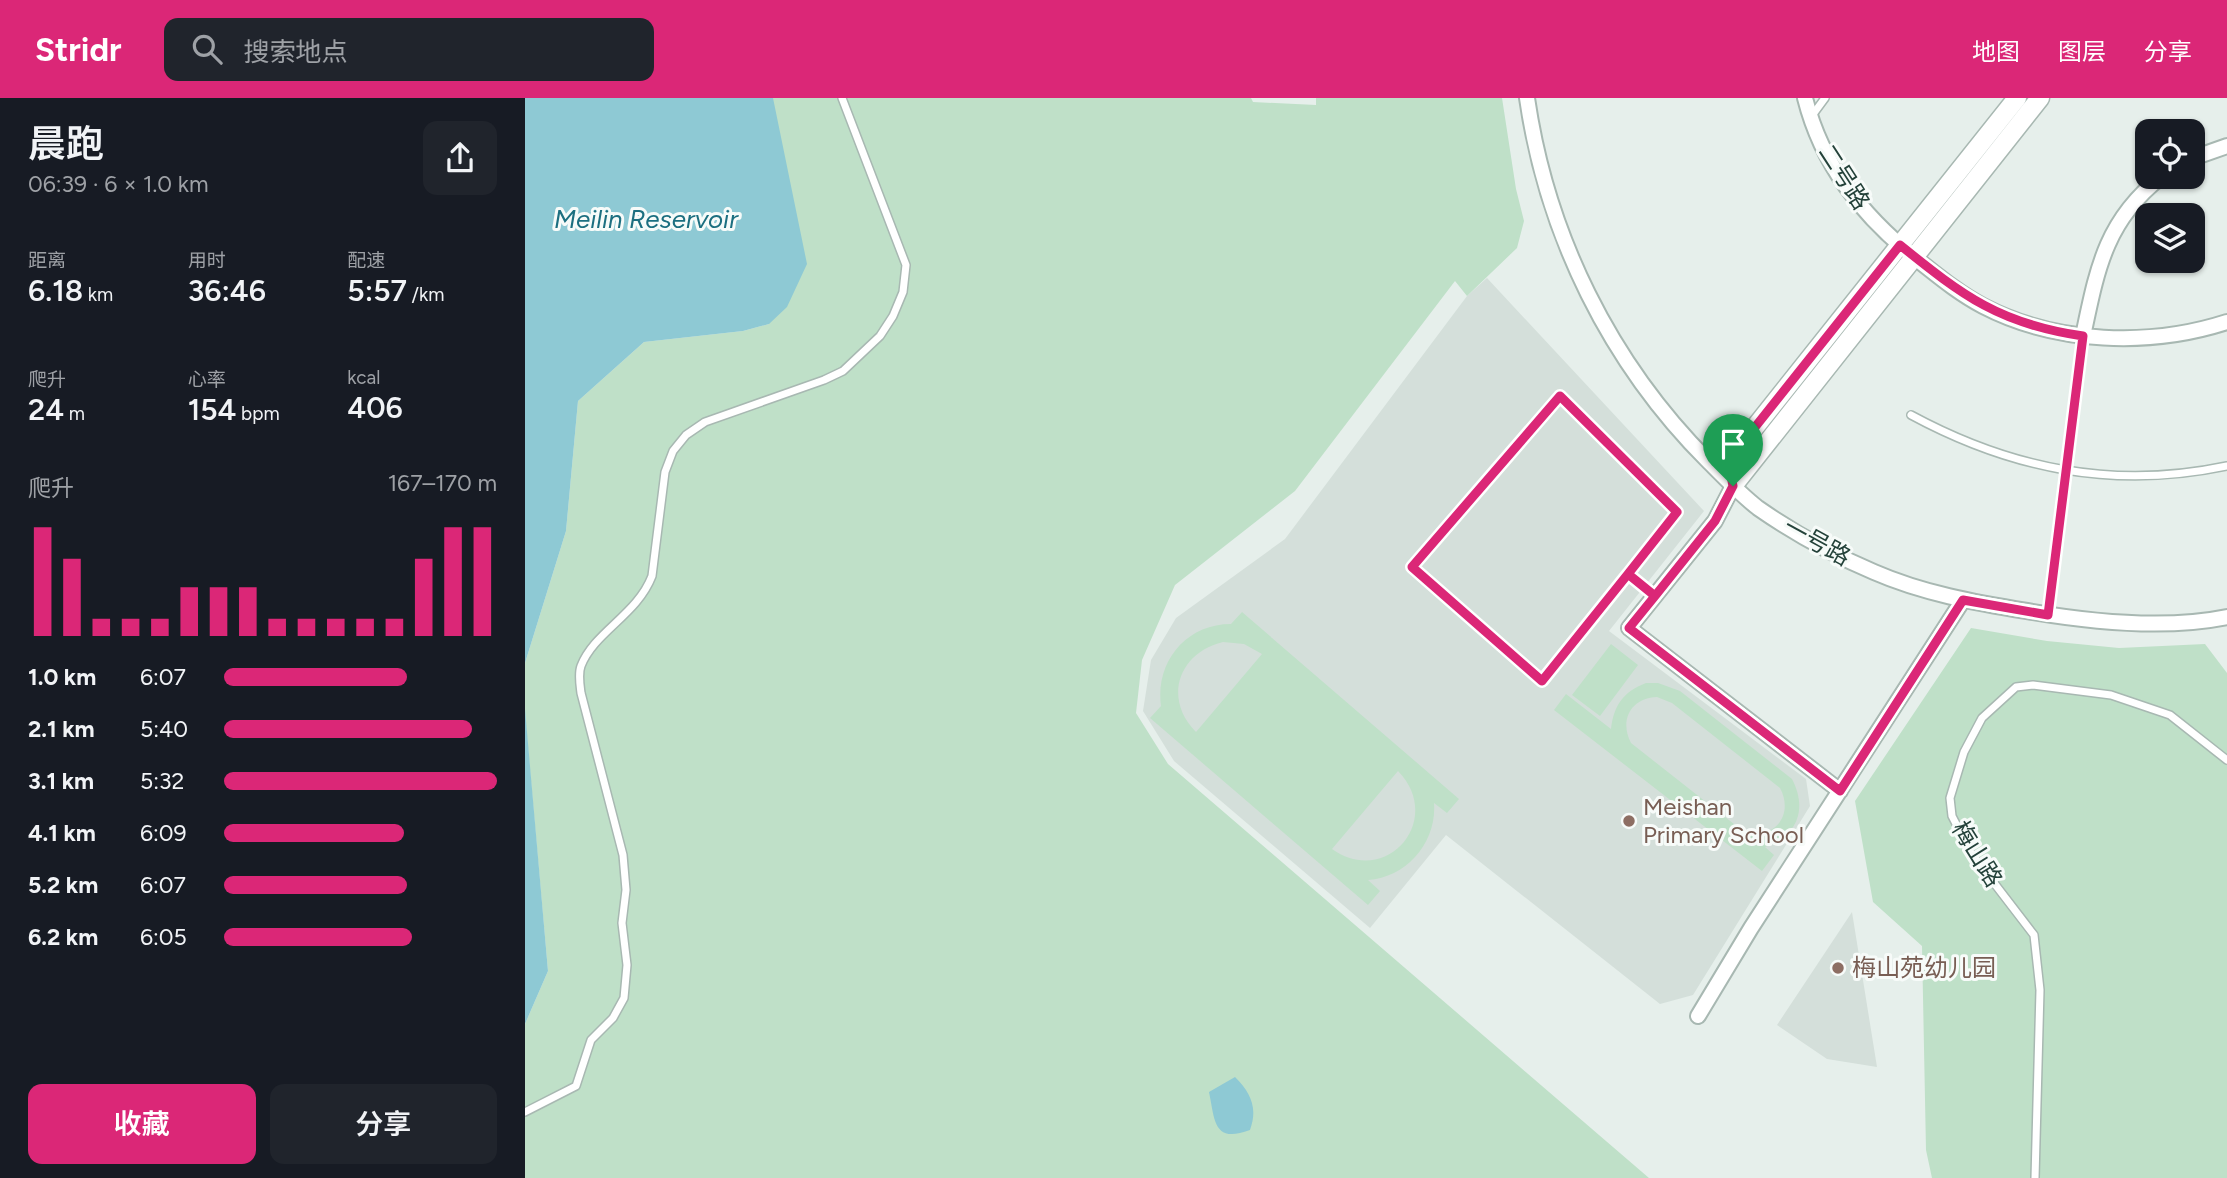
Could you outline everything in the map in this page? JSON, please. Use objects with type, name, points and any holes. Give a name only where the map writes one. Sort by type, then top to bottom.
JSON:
[{"type":"street","name":"一号路","points":[[1527,98],[1531,129],[1548,197],[1572,262],[1603,324],[1641,383],[1675,426],[1757,507],[1805,538],[1875,573],[1963,600],[2048,615],[2119,623],[2207,621],[2227,617]]},
{"type":"street","name":"二号路","points":[[1805,98],[1825,154],[1845,188],[1871,219],[1951,286],[1986,307],[2023,323],[2083,336],[2111,338],[2166,335],[2227,322]]},
{"type":"street","points":[[1907,251],[2018,98]]},
{"type":"street","points":[[1840,791],[1629,628],[1715,521],[1733,486],[1729,474],[1733,459],[1744,441],[2041,98]]},
{"type":"street","points":[[2205,154],[2227,146]]},
{"type":"street","points":[[2083,336],[2096,274],[2110,236],[2133,202],[2148,189]]},
{"type":"street","points":[[1698,1016],[1963,600]]},
{"type":"lane","points":[[525,1112],[576,1086],[591,1040],[613,1018],[624,998],[628,965],[622,923],[626,890],[623,855],[580,693],[580,669],[589,651],[646,592],[652,576],[665,472],[673,452],[686,435],[705,422],[843,371],[880,336],[893,316],[903,292],[906,265],[842,98]]},
{"type":"lane","points":[[1810,117],[1825,98]]},
{"type":"lane","points":[[2048,615],[2083,336]]},
{"type":"lane","points":[[1560,396],[1677,512],[1628,574],[1542,681],[1412,567],[1560,396]]},
{"type":"lane","points":[[1911,415],[1987,451],[2065,471],[2096,475],[2152,476],[2227,467]]},
{"type":"lane","points":[[1628,574],[1655,596]]},
{"type":"lane","name":"梅山路","points":[[2035,1178],[2040,990],[2033,935],[1971,853],[1952,817],[1950,798],[1964,752],[1982,718],[2016,687],[2033,685],[2111,695],[2170,715],[2227,760]]},
{"type":"shaded area","points":[[1487,278],[1704,511],[1609,631],[1806,779],[1810,806],[1693,995],[1660,1004],[1446,835],[1370,928],[1174,761],[1143,711],[1151,660],[1176,618],[1285,539],[1467,296]]},
{"type":"shaded area","name":"梅山苑幼儿园","points":[[1852,912],[1877,1067],[1827,1059],[1777,1025]]},
{"type":"green space","points":[[773,98],[1251,98],[1253,102],[1316,105],[1316,98],[1502,98],[1516,189],[1524,221],[1517,248],[1467,296],[1455,281],[1295,491],[1175,585],[1142,660],[1136,713],[1168,764],[1649,1178],[525,1178],[525,1024],[548,971],[525,714],[525,663],[566,531],[578,401],[644,342],[743,331],[769,324]]},
{"type":"green space","points":[[1242,612],[1459,799],[1447,813],[1434,803],[1434,817],[1425,844],[1407,865],[1382,877],[1368,880],[1380,891],[1368,905],[1150,718],[1161,706],[1163,675],[1177,648],[1200,631],[1231,624]],"holes":[[[1223,642],[1244,644],[1262,654],[1196,732],[1180,706],[1180,679],[1195,656]],[[1398,771],[1411,790],[1415,809],[1412,827],[1403,843],[1389,854],[1372,860],[1353,859],[1332,849]]]},
{"type":"green space","points":[[1971,628],[2047,641],[2119,648],[2205,644],[2227,673],[2227,1178],[1932,1178],[1926,1150],[1922,946],[1873,902],[1855,801]]},
{"type":"green space","points":[[1611,644],[1638,665],[1600,716],[1572,695]]},
{"type":"green space","points":[[1646,683],[1658,683],[1680,691],[1792,779],[1799,801],[1797,820],[1785,836],[1765,847],[1774,855],[1762,871],[1554,710],[1566,694],[1611,729],[1621,700]],"holes":[[[1657,697],[1672,703],[1780,788],[1785,809],[1777,826],[1760,833],[1739,828],[1631,743],[1626,726],[1634,706],[1640,701]]]},
{"type":"water","name":"Meilin Reservoir","points":[[525,98],[773,98],[807,264],[787,307],[769,324],[743,331],[644,342],[578,401],[566,531],[525,663]]},
{"type":"water","points":[[525,709],[548,971],[525,1024]]},
{"type":"water","points":[[1235,1077],[1249,1095],[1253,1115],[1250,1130],[1229,1134],[1218,1127],[1209,1092]]},
{"type":"place","name":"Meishan Primary School","points":[[1629,821]]},
{"type":"place","name":"梅山苑幼儿园","points":[[1838,968]]},
{"type":"route","points":[[1733,486],[1715,521],[1655,596],[1628,574],[1677,512],[1560,396],[1412,567],[1542,681],[1628,574],[1640,583],[1655,596],[1629,628],[1840,791],[1963,600],[2048,615],[2083,336],[2043,329],[2004,316],[1951,286],[1900,245],[1744,441],[1733,459],[1729,474],[1733,486]]}]
